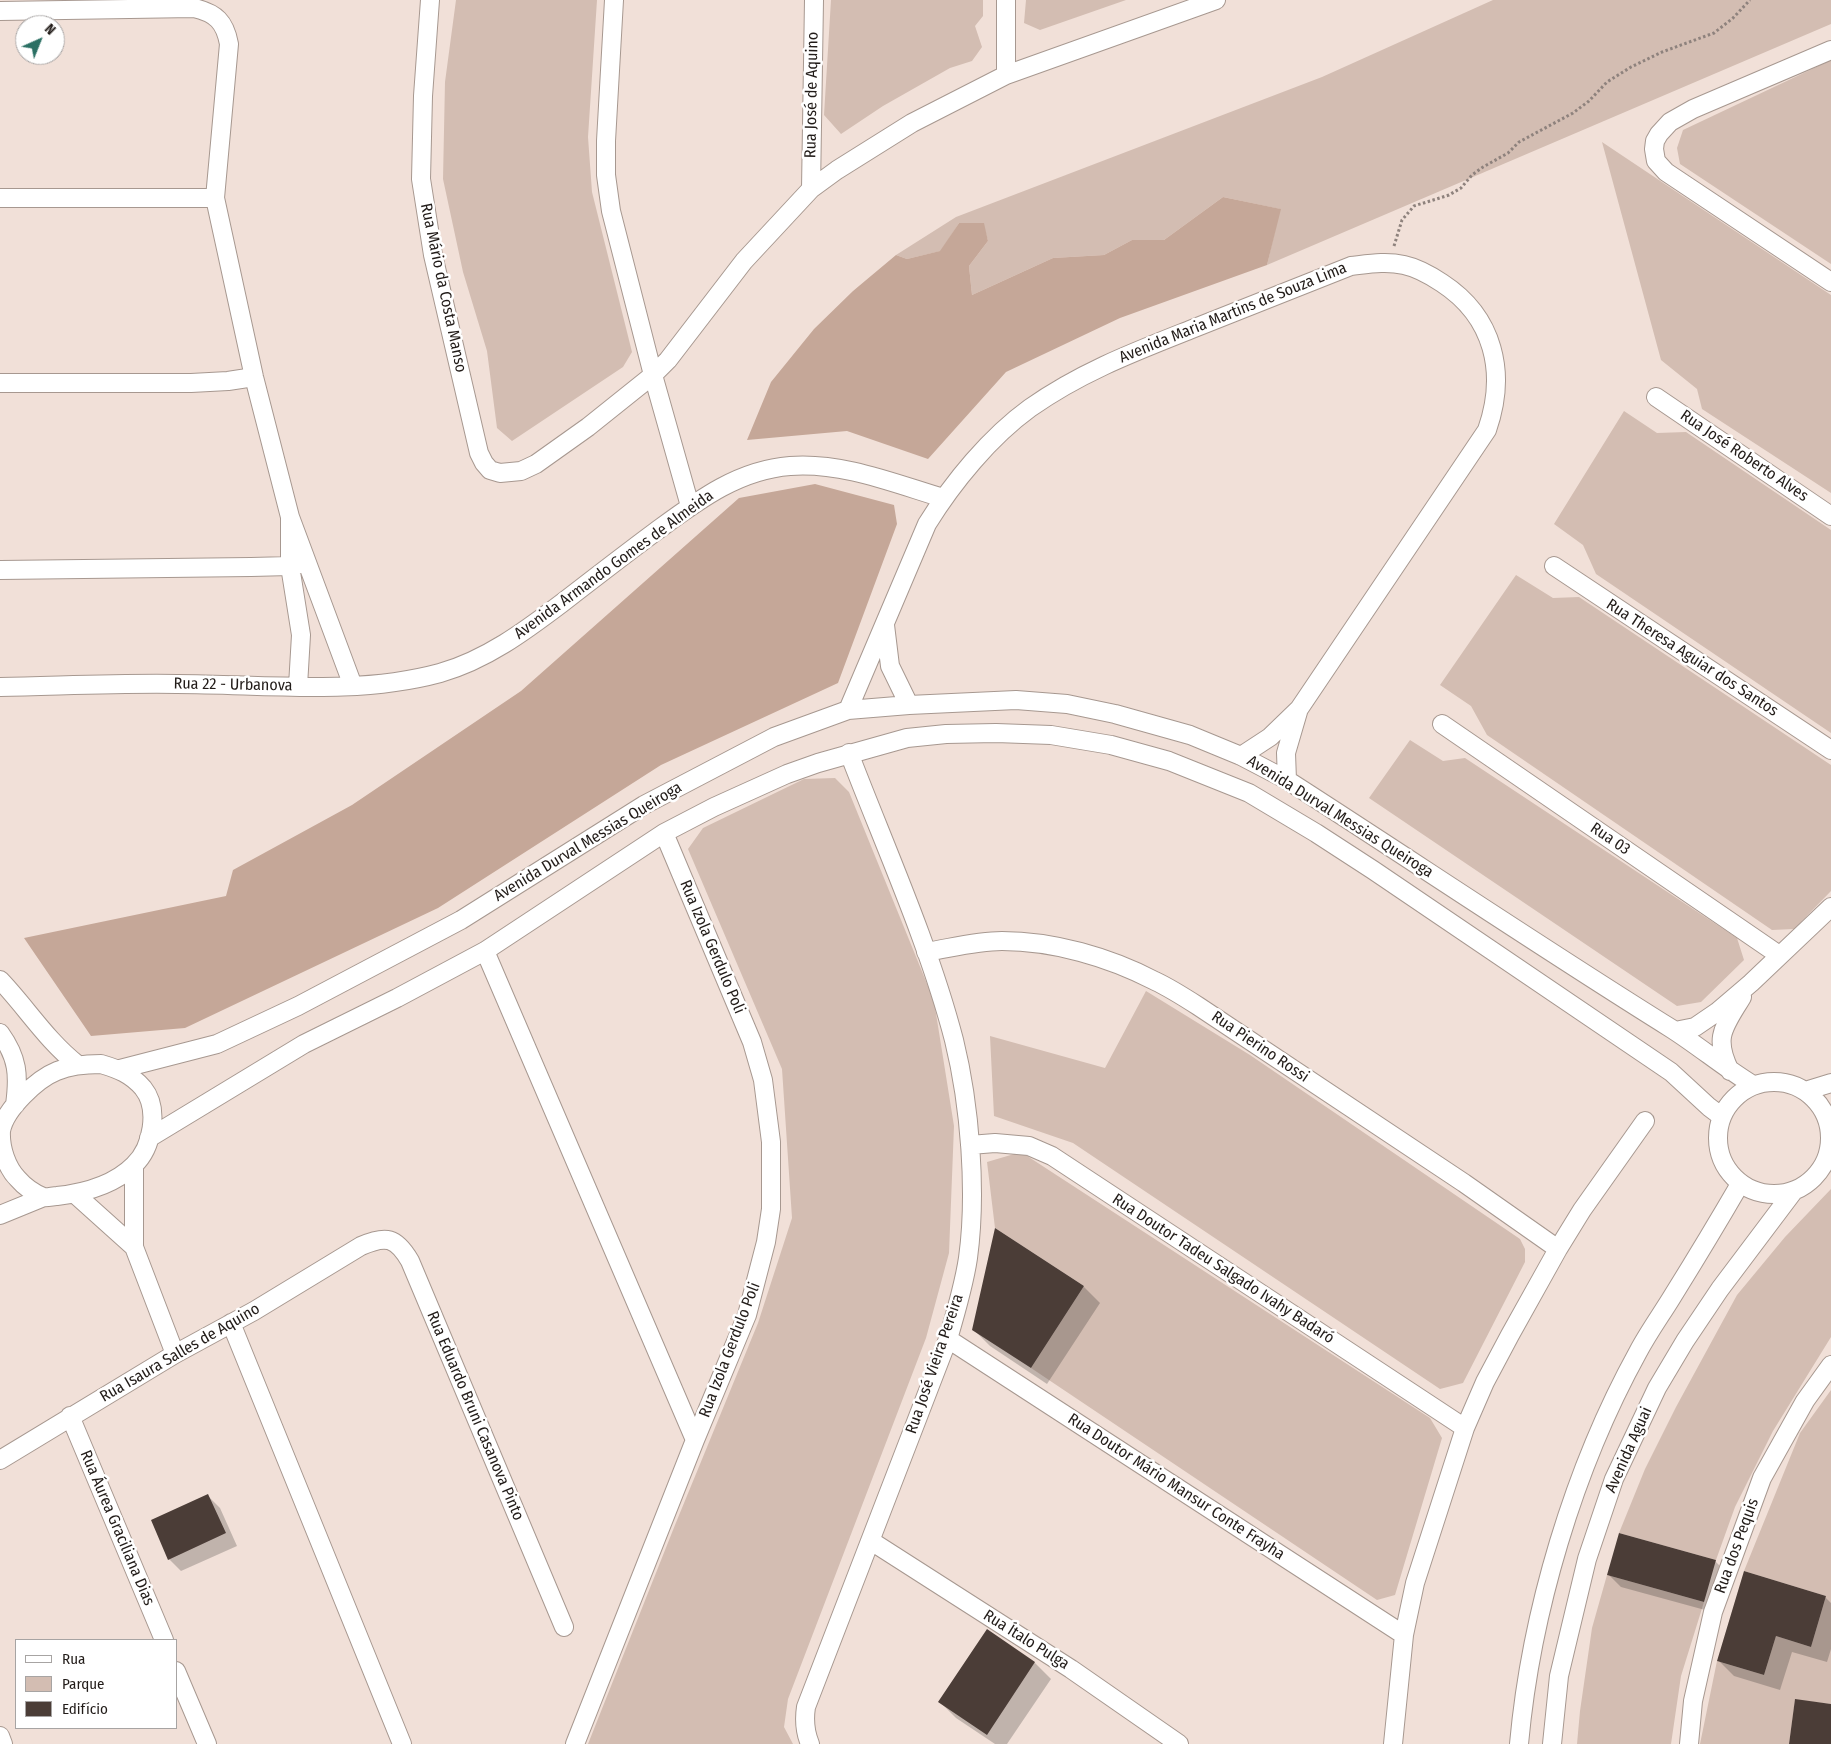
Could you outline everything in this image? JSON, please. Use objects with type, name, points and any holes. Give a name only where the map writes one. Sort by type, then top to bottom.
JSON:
[{"type":"street","name":"Rua Mário da Costa Manso","points":[[430,0],[421,153],[423,197],[433,255],[479,453],[484,464],[490,470],[500,473],[520,471],[536,464],[580,433],[653,375]]},
{"type":"street","points":[[614,0],[606,141],[606,175],[611,211],[653,375],[690,506]]},
{"type":"street","name":"Rua José de Aquino","points":[[810,189],[814,0]]},
{"type":"street","points":[[1006,0],[1006,75]]},
{"type":"street","points":[[653,375],[668,360],[744,260],[810,189],[837,170],[912,123],[1006,75],[1216,0]]},
{"type":"street","points":[[0,11],[194,8],[206,10],[215,16],[227,32],[229,44],[215,198],[254,377],[290,517],[352,686]]},
{"type":"street","points":[[1831,50],[1693,109],[1670,122],[1659,134],[1655,141],[1654,149],[1656,161],[1666,172],[1831,282]]},
{"type":"street","points":[[0,198],[215,198]]},
{"type":"street","name":"Avenida Maria Martins de Souza Lima","points":[[848,710],[927,524],[943,498],[980,454],[1028,409],[1070,381],[1118,358],[1351,266],[1381,262],[1405,265],[1428,273],[1451,289],[1471,307],[1483,324],[1494,362],[1496,384],[1494,408],[1487,430],[1299,709],[1270,737],[1242,756]]},
{"type":"street","points":[[0,383],[192,383],[254,377]]},
{"type":"street","name":"Rua José Roberto Alves","points":[[1656,397],[1831,516]]},
{"type":"street","name":"Avenida Armando Gomes de Almeida","points":[[463,665],[499,648],[523,632],[690,506],[718,488],[757,473],[791,466],[840,469],[871,476],[943,498]]},
{"type":"street","points":[[290,517],[290,566],[301,635],[298,686]]},
{"type":"street","points":[[0,570],[290,566],[308,562]]},
{"type":"street","name":"Rua Theresa Aguiar dos Santos","points":[[1554,566],[1831,750]]},
{"type":"street","name":"Avenida Maria Martins de Souza Lima","points":[[885,622],[890,666],[909,705]]},
{"type":"street","name":"Rua 22 - Urbanova","points":[[0,687],[175,684],[352,686],[418,678],[463,665]]},
{"type":"street","name":"Avenida Durval Messias Queiroga","points":[[120,1069],[217,1044],[298,1006],[461,920],[644,805],[774,737],[848,710],[1016,700],[1066,704],[1115,714],[1190,735],[1242,756],[1287,780],[1602,986],[1675,1031],[1730,1071],[1753,1085]]},
{"type":"street","name":"Avenida Maria Martins de Souza Lima","points":[[1287,780],[1286,753],[1299,709]]},
{"type":"street","name":"Rua 03","points":[[1442,724],[1779,955]]},
{"type":"street","name":"Avenida Durval Messias Queiroga","points":[[149,1138],[304,1044],[397,998],[485,951],[664,834],[714,807],[787,774],[849,753],[907,738],[946,734],[996,733],[1051,735],[1111,745],[1169,761],[1249,793],[1365,865],[1671,1072],[1721,1116]]},
{"type":"street","name":"Rua José Vieira Pereira","points":[[808,1739],[806,1707],[948,1339],[963,1283],[969,1244],[970,1145],[954,1042],[926,952],[849,753]]},
{"type":"street","name":"Rua Izola Gerdulo Poli","points":[[575,1744],[695,1440],[747,1315],[761,1266],[771,1209],[771,1142],[763,1080],[752,1042],[664,834]]},
{"type":"street","points":[[1675,1031],[1687,1030],[1704,1022],[1751,983],[1831,907]]},
{"type":"street","name":"Rua Pierino Rossi","points":[[926,952],[979,943],[1002,941],[1029,943],[1063,948],[1110,961],[1154,980],[1198,1006],[1464,1183],[1558,1250]]},
{"type":"street","points":[[485,951],[695,1440]]},
{"type":"street","points":[[0,980],[65,1055],[78,1065]]},
{"type":"street","points":[[1730,1071],[1723,1057],[1721,1035],[1727,1021],[1751,983]]},
{"type":"street","points":[[0,1033],[10,1048],[16,1063],[18,1080],[15,1105]]},
{"type":"street","points":[[0,1215],[44,1197],[75,1194],[92,1190],[120,1176],[134,1165],[144,1152],[149,1138],[152,1124],[150,1104],[144,1090],[134,1079],[120,1069],[101,1064],[78,1065],[56,1071],[26,1093],[15,1105],[0,1131],[2,1151],[10,1171],[22,1184],[44,1197]]},
{"type":"street","points":[[1771,1081],[1788,1083],[1805,1090],[1816,1100],[1825,1113],[1830,1128],[1831,1143],[1826,1159],[1819,1173],[1807,1184],[1793,1192],[1774,1195],[1756,1192],[1740,1184],[1731,1175],[1719,1153],[1717,1140],[1721,1116],[1734,1097],[1753,1085],[1771,1081]]},
{"type":"street","points":[[1805,1090],[1831,1083]]},
{"type":"street","points":[[1393,1744],[1404,1635],[1415,1583],[1465,1428],[1485,1382],[1558,1250],[1582,1210],[1645,1121]]},
{"type":"street","name":"Rua Doutor Tadeu Salgado Ivahy Badaró","points":[[970,1145],[995,1143],[1029,1146],[1052,1156],[1465,1428]]},
{"type":"street","points":[[134,1165],[134,1247],[175,1354]]},
{"type":"street","name":"Avenida Aguai","points":[[1519,1744],[1536,1631],[1561,1535],[1603,1424],[1638,1352],[1717,1225],[1740,1184]]},
{"type":"street","name":"Avenida Aguai","points":[[1552,1744],[1561,1666],[1587,1559],[1614,1479],[1657,1388],[1685,1341],[1720,1290],[1793,1192]]},
{"type":"street","points":[[75,1194],[134,1247]]},
{"type":"street","name":"Rua Eduardo Bruni Casanova Pinto","points":[[361,1246],[374,1240],[386,1238],[398,1244],[410,1261],[564,1627]]},
{"type":"street","name":"Rua Isaura Salles de Aquino","points":[[0,1460],[70,1416],[175,1354],[232,1324],[361,1246]]},
{"type":"street","points":[[232,1324],[402,1744]]},
{"type":"street","name":"Rua Doutor Mário Mansur Conte Frayha","points":[[948,1339],[1404,1635]]},
{"type":"street","name":"Rua dos Pequis","points":[[1689,1744],[1693,1702],[1713,1612],[1762,1478],[1805,1401],[1831,1366]]},
{"type":"street","name":"Rua Áurea Graciliana Dias","points":[[70,1416],[164,1639]]},
{"type":"street","name":"Rua Ítalo Pulga","points":[[871,1541],[1071,1669],[1179,1744]]},
{"type":"street","points":[[178,1676],[207,1744]]},
{"type":"street","points":[[0,1736],[3,1744]]},
{"type":"path","points":[[1392,264],[1396,238],[1402,220],[1414,206],[1449,195],[1461,188],[1472,175],[1483,167],[1508,153],[1519,142],[1573,113],[1589,101],[1606,82],[1623,72],[1662,52],[1714,33],[1733,18],[1750,0]]},
{"type":"green space","points":[[456,0],[597,0],[588,137],[592,192],[632,352],[623,367],[512,441],[497,428],[487,351],[463,272],[443,179],[445,82]]},
{"type":"green space","points":[[831,0],[983,0],[983,16],[975,26],[982,47],[972,61],[950,68],[883,106],[841,134],[824,115]]},
{"type":"green space","points":[[1026,0],[1126,0],[1040,30],[1024,23]]},
{"type":"green space","points":[[1493,0],[1831,0],[1831,24],[1267,265],[1280,209],[1223,197],[1164,240],[1132,240],[1104,255],[1053,258],[972,295],[969,266],[988,241],[983,223],[959,223],[941,251],[907,259],[896,255],[956,217],[1322,77]]},
{"type":"green space","points":[[1831,61],[1831,264],[1680,164],[1677,148],[1683,130]]},
{"type":"green space","points":[[1602,142],[1831,295],[1831,493],[1702,409],[1697,389],[1661,360]]},
{"type":"green space","points":[[1624,411],[1657,433],[1686,432],[1831,530],[1831,733],[1596,574],[1583,545],[1554,524]]},
{"type":"green space","points":[[1516,575],[1553,598],[1579,597],[1831,765],[1831,891],[1794,929],[1772,930],[1487,735],[1471,706],[1440,685]]},
{"type":"green space","points":[[1410,740],[1443,761],[1465,758],[1737,938],[1744,960],[1701,1002],[1677,1006],[1369,798]]},
{"type":"green space","points":[[835,778],[849,792],[934,1001],[954,1126],[949,1253],[926,1338],[788,1699],[784,1727],[793,1744],[588,1744],[758,1323],[792,1218],[782,1069],[688,849],[703,828],[804,779]]},
{"type":"green space","points":[[1146,991],[1250,1055],[1520,1239],[1525,1249],[1525,1262],[1463,1383],[1440,1389],[1073,1143],[994,1116],[990,1036],[1105,1068]]},
{"type":"green space","points":[[1021,1152],[1430,1418],[1442,1438],[1395,1595],[1377,1600],[1031,1368],[1084,1286],[995,1228],[987,1162]]},
{"type":"green space","points":[[1831,1189],[1831,1337],[1773,1431],[1735,1507],[1716,1560],[1619,1533],[1645,1469],[1676,1407],[1737,1295],[1785,1237]]},
{"type":"green space","points":[[1831,1390],[1831,1704],[1795,1700],[1789,1744],[1700,1744],[1717,1661],[1764,1675],[1776,1636],[1811,1647],[1826,1596],[1744,1571],[1800,1433]]},
{"type":"green space","points":[[1607,1575],[1704,1602],[1681,1676],[1671,1744],[1577,1744],[1592,1628]]},
{"type":"shaded area","points":[[1223,197],[1281,209],[1267,265],[1120,318],[1006,372],[928,459],[847,431],[747,440],[771,382],[814,329],[853,291],[896,255],[907,259],[940,251],[959,223],[984,223],[988,241],[969,266],[972,295],[1053,258],[1104,255],[1132,240],[1164,240]]},
{"type":"shaded area","points":[[815,484],[894,505],[897,524],[838,683],[661,765],[438,908],[185,1028],[91,1036],[24,938],[226,896],[233,870],[352,805],[521,691],[739,498]]},
{"type":"building","points":[[995,1228],[1084,1286],[1031,1368],[972,1330]]},
{"type":"building","points":[[208,1494],[226,1533],[168,1560],[151,1520]]},
{"type":"building","points":[[1619,1533],[1716,1560],[1704,1602],[1607,1575]]},
{"type":"building","points":[[1744,1571],[1826,1596],[1811,1647],[1776,1636],[1764,1675],[1717,1661]]},
{"type":"building","points":[[987,1629],[1035,1662],[987,1735],[938,1702]]},
{"type":"building","points":[[1795,1699],[1831,1704],[1831,1744],[1789,1744]]}]
